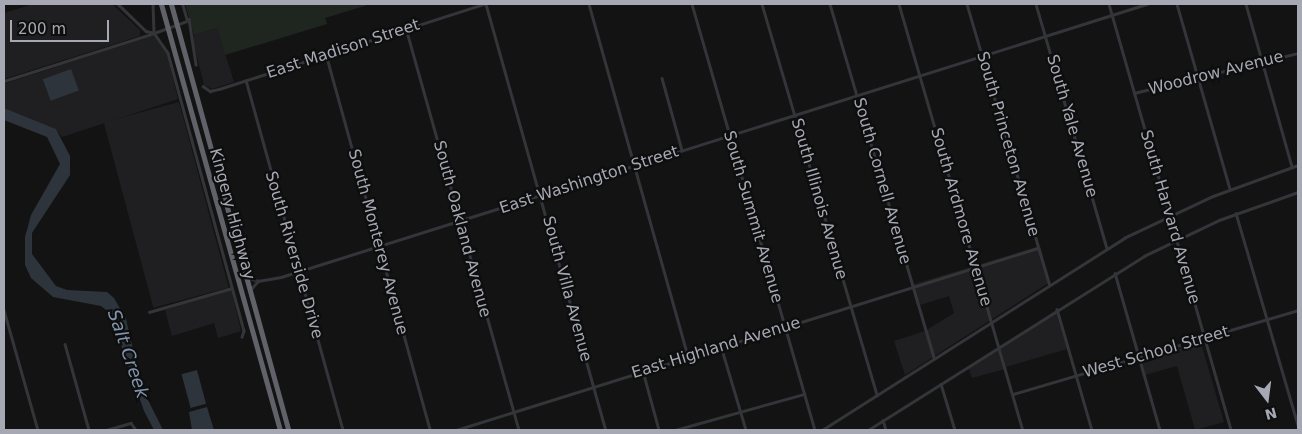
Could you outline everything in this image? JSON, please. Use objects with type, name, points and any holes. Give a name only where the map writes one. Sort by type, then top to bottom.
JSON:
[{"type":"highway","name":"Kingery Highway","points":[[161,4],[280,430]]},
{"type":"highway","name":"Kingery Highway","points":[[171,4],[288,430]]},
{"type":"street","points":[[118,4],[146,31],[154,33]]},
{"type":"street","points":[[153,4],[154,33],[168,53],[244,331],[242,338]]},
{"type":"street","points":[[182,4],[188,17],[196,64]]},
{"type":"street","name":"East Madison Street","points":[[203,86],[210,91],[485,4]]},
{"type":"street","name":"South Villa Avenue","points":[[485,4],[541,195],[606,430]]},
{"type":"street","points":[[590,4],[688,357]]},
{"type":"street","name":"South Summit Avenue","points":[[692,4],[815,430]]},
{"type":"street","name":"South Illinois Avenue","points":[[762,4],[876,395]]},
{"type":"street","name":"South Cornell Avenue","points":[[830,4],[934,358]]},
{"type":"street","name":"South Ardmore Avenue","points":[[899,4],[1023,430]]},
{"type":"street","name":"South Princeton Avenue","points":[[968,4],[1049,283]]},
{"type":"street","name":"South Yale Avenue","points":[[1036,4],[1107,248]]},
{"type":"street","name":"South Harvard Avenue","points":[[1109,4],[1231,430]]},
{"type":"street","name":"East Washington Street","points":[[247,278],[258,281],[298,271],[1147,4]]},
{"type":"street","points":[[1177,4],[1230,189]]},
{"type":"street","points":[[1246,4],[1292,167]]},
{"type":"street","points":[[4,81],[177,26],[188,17]]},
{"type":"street","name":"South Oakland Avenue","points":[[406,28],[518,430]]},
{"type":"street","name":"Woodrow Avenue","points":[[1134,93],[1298,52]]},
{"type":"street","name":"South Monterey Avenue","points":[[326,54],[430,430]]},
{"type":"street","points":[[662,78],[682,150]]},
{"type":"street","name":"South Riverside Drive","points":[[246,80],[343,430]]},
{"type":"street","points":[[822,430],[1049,283],[1107,248],[1169,215],[1230,189],[1298,165]]},
{"type":"street","points":[[868,430],[1114,272],[1176,240],[1236,213],[1298,192]]},
{"type":"street","points":[[1236,213],[1298,425]]},
{"type":"street","name":"East Highland Avenue","points":[[456,430],[1038,248]]},
{"type":"street","points":[[1114,272],[1160,430]]},
{"type":"street","points":[[250,290],[258,281]]},
{"type":"street","points":[[149,312],[232,288]]},
{"type":"street","points":[[1057,309],[1092,430]]},
{"type":"street","points":[[4,310],[38,430]]},
{"type":"street","name":"West School Street","points":[[1013,394],[1298,310]]},
{"type":"street","points":[[65,344],[89,430]]},
{"type":"street","points":[[721,346],[746,430]]},
{"type":"street","points":[[643,371],[659,430]]},
{"type":"street","points":[[941,383],[955,430]]},
{"type":"street","points":[[675,430],[804,394]]},
{"type":"street","points":[[883,420],[886,430]]},
{"type":"street","points":[[106,430],[133,424],[136,430]]},
{"type":"shaded area","points":[[33,4],[112,4],[140,30],[140,36],[4,79],[4,13]]},
{"type":"shaded area","points":[[185,4],[371,4],[325,18],[327,24],[225,55],[217,28],[194,35]]},
{"type":"shaded area","points":[[217,28],[234,82],[212,89],[204,85],[193,41],[194,35]]},
{"type":"shaded area","points":[[153,35],[167,54],[178,99],[62,137],[56,129],[4,108],[4,84]]},
{"type":"shaded area","points":[[179,102],[229,287],[153,308],[104,122]]},
{"type":"shaded area","points":[[1040,246],[1050,282],[905,375],[894,341],[925,331],[954,313],[949,296],[917,306],[911,285]]},
{"type":"shaded area","points":[[231,289],[241,331],[218,338],[214,323],[172,336],[165,310]]},
{"type":"shaded area","points":[[1056,310],[1067,349],[1006,367],[1000,346]]},
{"type":"shaded area","points":[[1201,343],[1224,422],[1195,430],[1177,366],[1145,375],[1140,357]]},
{"type":"shaded area","points":[[999,347],[1005,369],[972,378],[968,367]]},
{"type":"water","points":[[71,69],[79,91],[51,101],[43,79]]},
{"type":"water","name":"Salt Creek","points":[[4,108],[56,129],[70,156],[70,175],[32,233],[32,254],[56,286],[67,290],[107,292],[114,298],[126,319],[142,388],[163,430],[154,430],[144,411],[110,313],[101,306],[53,297],[31,278],[25,265],[25,237],[31,215],[60,164],[47,137],[4,120]]},
{"type":"water","points":[[197,370],[206,404],[191,408],[182,374]]},
{"type":"water","points":[[207,407],[214,430],[192,430],[189,412]]}]
